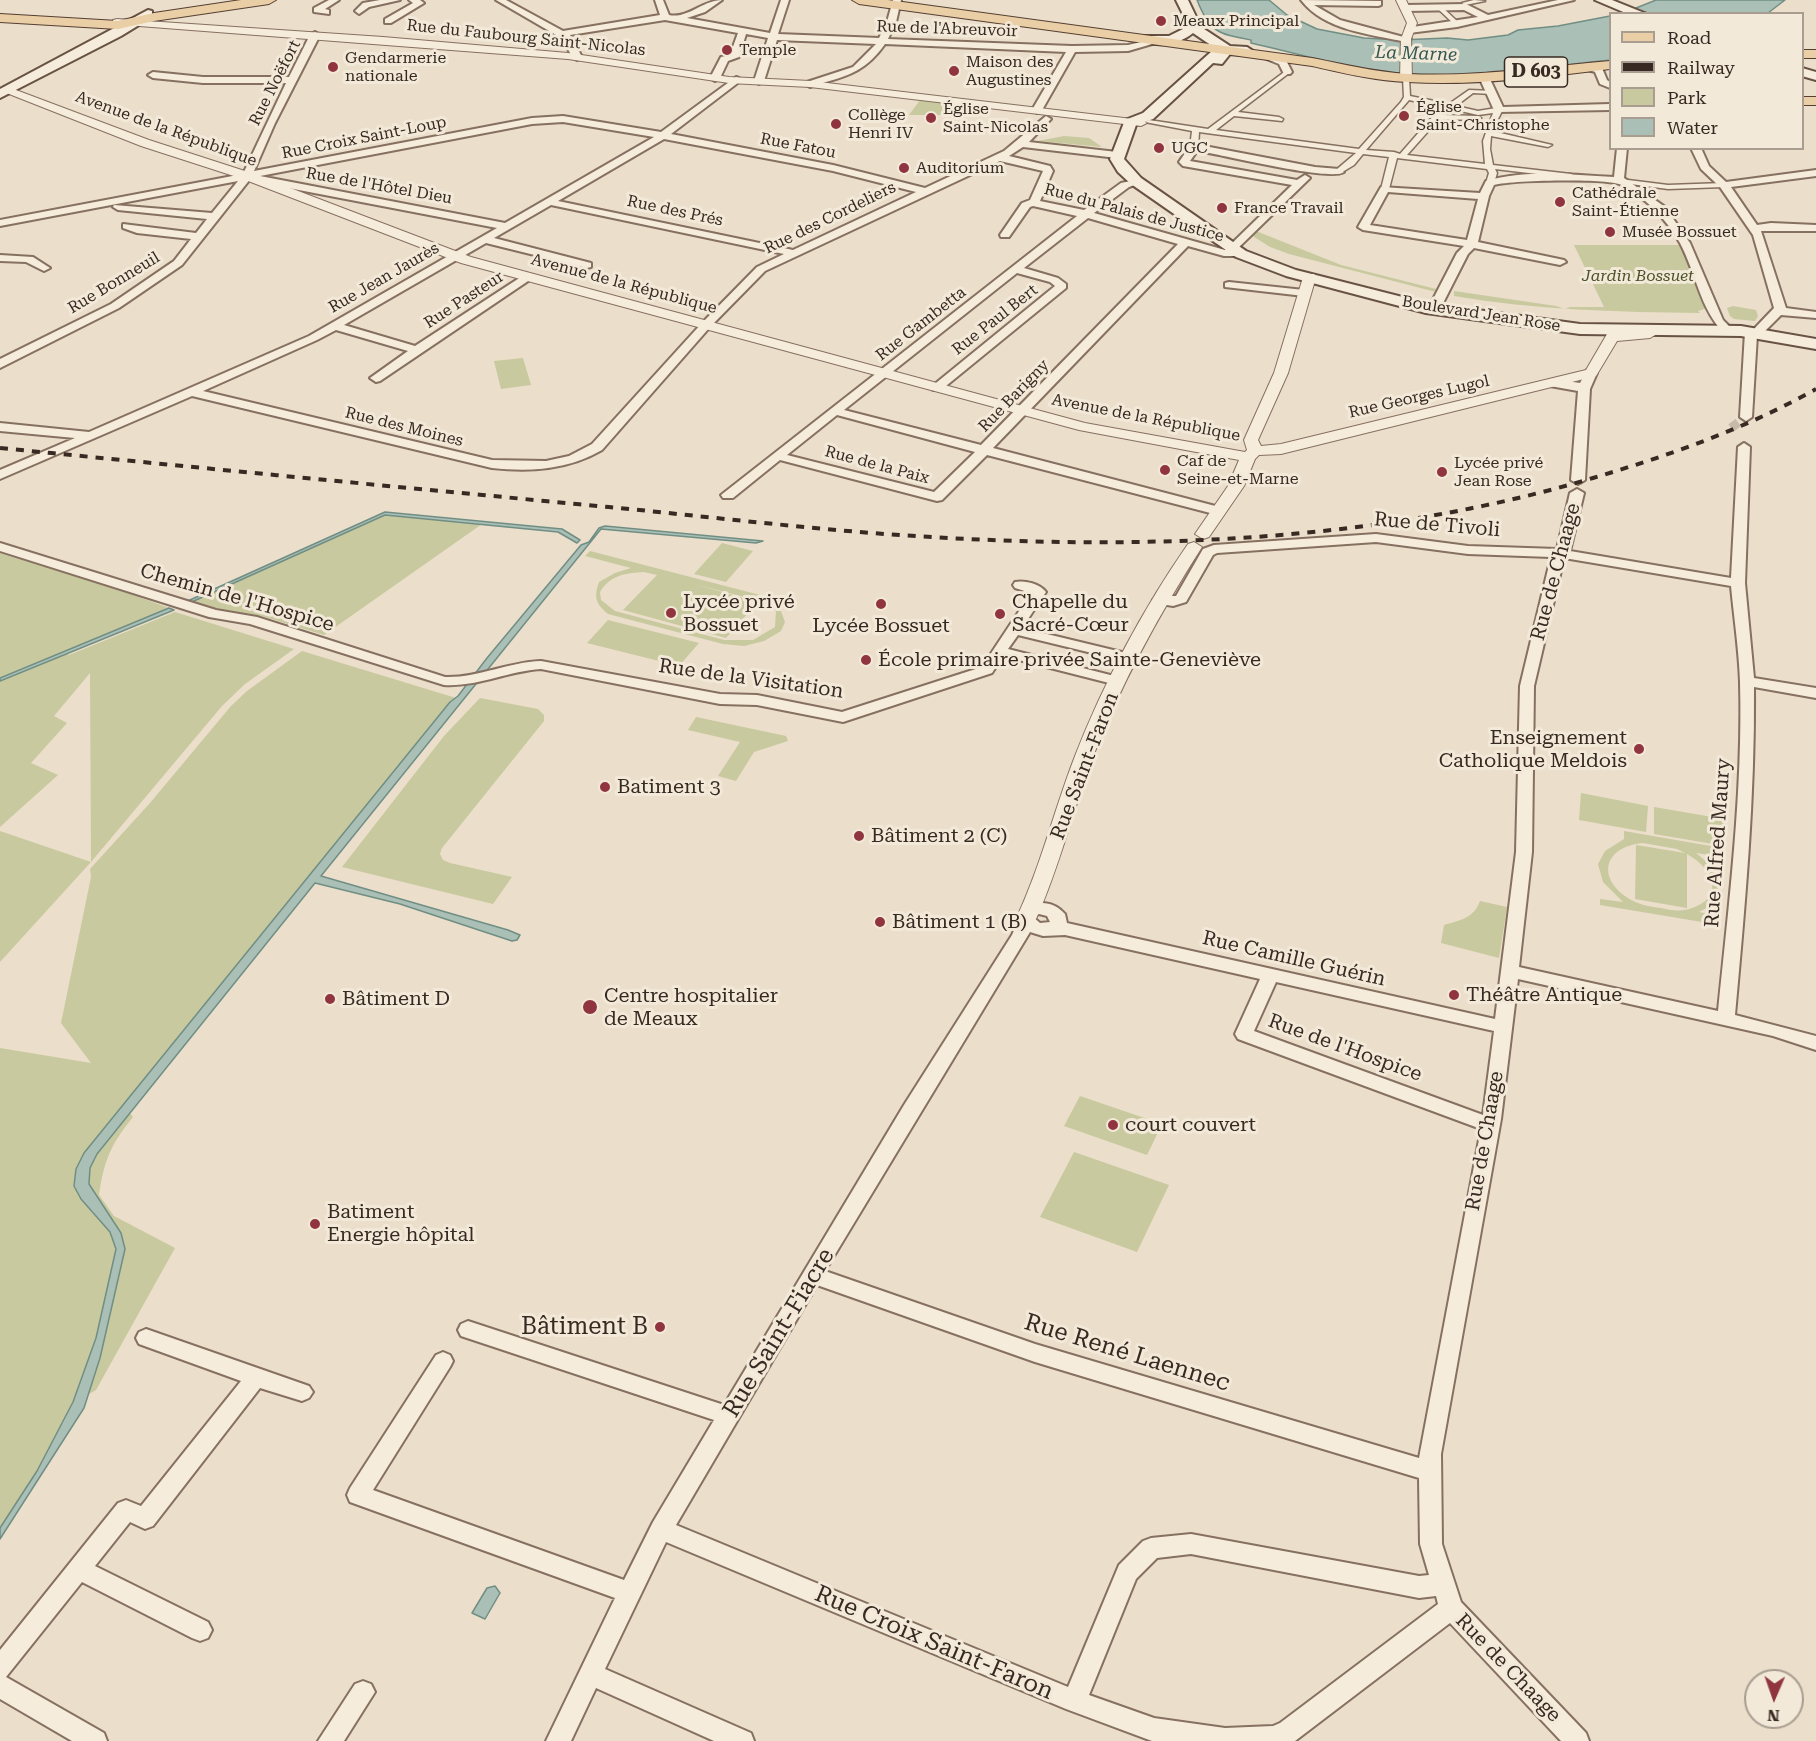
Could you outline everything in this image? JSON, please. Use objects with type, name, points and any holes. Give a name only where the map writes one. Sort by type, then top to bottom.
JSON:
[{"type":"main road","points":[[4,92],[122,26],[158,0]]},
{"type":"main road","points":[[154,15],[165,0]]},
{"type":"main road","points":[[0,16],[122,26],[154,15],[269,0]]},
{"type":"main road","points":[[859,0],[895,1],[1312,62]]},
{"type":"main road","name":"D 603","points":[[1182,0],[1196,29],[1224,48],[1284,54],[1370,74],[1437,79],[1609,65]]},
{"type":"main road","points":[[1591,0],[1632,12]]},
{"type":"main road","points":[[1601,0],[1632,12]]},
{"type":"main road","points":[[895,1],[1114,40],[1224,48]]},
{"type":"main road","points":[[1114,40],[1173,40],[1189,30],[1188,15]]},
{"type":"main road","points":[[0,16],[122,26]]},
{"type":"main road","points":[[1118,155],[1124,140],[1224,56],[1224,48]]},
{"type":"main road","name":"Boulevard Jean Rose","points":[[1118,155],[1119,164],[1136,181],[1236,251],[1265,265],[1309,277],[1436,306],[1580,329],[1754,332],[1816,344]]},
{"type":"street","points":[[326,12],[317,10],[335,0]]},
{"type":"street","points":[[359,11],[366,5],[396,0]]},
{"type":"street","points":[[388,21],[420,3],[413,0]]},
{"type":"street","points":[[500,0],[569,39],[577,57]]},
{"type":"street","points":[[659,0],[665,17]]},
{"type":"street","points":[[676,19],[702,10],[718,0]]},
{"type":"street","points":[[759,81],[785,0]]},
{"type":"street","points":[[1194,148],[1315,170],[1339,172],[1351,163],[1407,97],[1407,36],[1412,23],[1404,4],[1439,7],[1482,1],[1480,0]]},
{"type":"street","points":[[1306,1],[1317,14],[1350,27],[1407,36],[1457,24],[1481,15],[1548,0]]},
{"type":"street","points":[[1464,3],[1481,15],[1502,15],[1514,8],[1570,0]]},
{"type":"street","points":[[810,84],[854,70],[882,42],[895,1]]},
{"type":"street","points":[[1306,1],[1377,3]]},
{"type":"street","points":[[1439,7],[1457,24]]},
{"type":"street","points":[[1317,14],[1341,14]]},
{"type":"street","name":"Rue de l'Abreuvoir","points":[[562,34],[665,17],[742,33],[882,42],[1071,49],[1114,40]]},
{"type":"street","name":"Rue du Faubourg Saint-Nicolas","points":[[122,26],[315,36],[577,57],[715,78],[810,84],[1146,120]]},
{"type":"street","points":[[715,78],[724,59],[734,57],[742,33]]},
{"type":"street","name":"Rue Noëfort","points":[[247,176],[291,81],[315,36]]},
{"type":"street","points":[[1037,110],[1071,49]]},
{"type":"street","points":[[1211,130],[1287,72],[1283,62],[1267,56]]},
{"type":"street","points":[[1587,67],[1599,70],[1603,82],[1609,84]]},
{"type":"street","points":[[153,75],[203,80],[291,81]]},
{"type":"street","points":[[1484,77],[1499,110]]},
{"type":"street","name":"Rue Jean Jaurès","points":[[0,476],[313,338],[664,135],[736,80]]},
{"type":"street","points":[[1492,92],[1471,91],[1437,117],[1399,154],[1385,189],[1363,227],[1472,244],[1560,262]]},
{"type":"street","name":"Avenue de la République","points":[[4,92],[145,143],[247,176],[454,256],[1103,431],[1251,454]]},
{"type":"street","points":[[1407,97],[1493,119]]},
{"type":"street","points":[[1437,117],[1478,116],[1499,110],[1575,106],[1576,113],[1609,110]]},
{"type":"street","points":[[1436,306],[1463,253],[1472,244],[1492,173],[1484,149],[1493,119],[1499,110]]},
{"type":"street","points":[[1233,114],[1279,119]]},
{"type":"street","name":"Rue Croix Saint-Loup","points":[[2,225],[357,153],[532,121],[576,119],[664,135]]},
{"type":"street","name":"Rue des Cordeliers","points":[[605,438],[706,325],[761,269],[998,157],[1022,144],[1046,119]]},
{"type":"street","points":[[1146,120],[1302,145],[1399,154],[1668,187],[1724,185],[1816,173]]},
{"type":"street","points":[[1196,128],[1194,148],[1184,163],[1299,183]]},
{"type":"street","points":[[1489,133],[1548,146]]},
{"type":"street","name":"Rue Fatou","points":[[664,135],[833,168],[925,191]]},
{"type":"street","points":[[1022,144],[1118,155]]},
{"type":"street","points":[[1621,181],[1622,150]]},
{"type":"street","points":[[1697,150],[1705,167],[1724,185],[1758,235],[1780,309],[1754,332],[1746,417]]},
{"type":"street","name":"Rue du Palais de Justice","points":[[998,157],[1046,168],[1048,171],[1034,202],[1040,206],[1086,214],[1224,253],[1236,251]]},
{"type":"street","points":[[1236,251],[1299,183],[1315,170]]},
{"type":"street","name":"Rue Bonneuil","points":[[0,364],[90,320],[135,293],[178,263],[247,176]]},
{"type":"street","name":"Rue de l'Hôtel Dieu","points":[[247,176],[506,226]]},
{"type":"street","points":[[1490,183],[1504,179],[1582,177]]},
{"type":"street","name":"Rue Gambetta","points":[[728,495],[1086,214],[1125,185],[1136,181]]},
{"type":"street","points":[[1621,181],[1660,209],[1684,243],[1718,321],[1728,331]]},
{"type":"street","points":[[1385,189],[1484,196]]},
{"type":"street","points":[[112,202],[117,206],[215,217]]},
{"type":"street","name":"Rue des Prés","points":[[549,202],[794,253]]},
{"type":"street","points":[[1005,235],[1026,205],[1034,202]]},
{"type":"street","points":[[128,226],[137,230],[199,237]]},
{"type":"street","points":[[1753,229],[1771,226],[1816,228]]},
{"type":"street","points":[[484,239],[587,265]]},
{"type":"street","name":"Rue Barigny","points":[[1186,242],[984,450],[1218,511]]},
{"type":"street","points":[[0,258],[15,257],[38,262],[44,268]]},
{"type":"street","name":"Rue Paul Bert","points":[[938,387],[1062,286],[1054,280],[1017,270]]},
{"type":"street","name":"Rue Pasteur","points":[[376,378],[528,277]]},
{"type":"street","name":"Rue Saint-Faron","points":[[1039,918],[1084,755],[1117,681],[1158,608],[1160,600],[1236,486],[1251,454],[1251,440],[1281,373],[1309,277]]},
{"type":"street","points":[[1229,285],[1304,293]]},
{"type":"street","points":[[1778,311],[1816,315]]},
{"type":"street","name":"Rue Pasteur","points":[[334,326],[417,350]]},
{"type":"street","name":"Rue de Chaage","points":[[1577,1741],[1452,1608],[1442,1585],[1431,1544],[1430,1454],[1491,1125],[1524,852],[1527,686],[1559,553],[1564,549],[1578,487],[1584,389],[1612,337],[1670,332]]},
{"type":"street","name":"Rue Georges Lugol","points":[[1251,454],[1281,449],[1591,373]]},
{"type":"street","points":[[1554,383],[1574,385],[1584,389]]},
{"type":"street","name":"Rue des Moines","points":[[192,392],[465,459],[507,466],[553,463],[584,455],[597,447],[605,438]]},
{"type":"street","points":[[835,411],[984,450]]},
{"type":"street","points":[[0,427],[91,435]]},
{"type":"street","name":"Rue Alfred Maury","points":[[1726,1021],[1747,766],[1747,681],[1738,583],[1744,447]]},
{"type":"street","name":"Rue de la Paix","points":[[778,456],[937,497],[984,450]]},
{"type":"street","name":"Rue de Tivoli","points":[[1160,600],[1173,602],[1181,599],[1208,552],[1220,548],[1360,538],[1468,550],[1559,553],[1738,583]]},
{"type":"street","name":"Chemin de l'Hospice","points":[[0,547],[214,614],[252,620],[444,681],[464,680]]},
{"type":"street","name":"Rue de la Visitation","points":[[464,680],[522,665],[541,665],[720,699],[758,700],[843,717],[987,670],[1039,592],[1020,585]]},
{"type":"street","points":[[1015,630],[1129,658]]},
{"type":"street","points":[[1000,651],[1117,681]]},
{"type":"street","points":[[1747,681],[1816,693]]},
{"type":"street","name":"Rue Camille Guérin","points":[[1039,918],[1076,931],[1503,1027]]},
{"type":"street","name":"Rue Saint-Fiacre","points":[[558,1741],[661,1529],[911,1110],[1039,918]]},
{"type":"street","points":[[1509,971],[1773,1030],[1816,1043]]},
{"type":"street","name":"Rue de l'Hospice","points":[[1271,975],[1244,1034],[1491,1125]]},
{"type":"street","name":"Rue René Laennec","points":[[813,1275],[1035,1353],[1429,1471]]},
{"type":"street","points":[[468,1330],[730,1416]]},
{"type":"street","points":[[146,1338],[256,1378],[302,1392]]},
{"type":"street","points":[[443,1361],[358,1495],[630,1593]]},
{"type":"street","points":[[0,1668],[126,1510],[145,1519],[256,1378]]},
{"type":"street","name":"Rue Croix Saint-Faron","points":[[661,1529],[1074,1701],[1127,1572],[1151,1548],[1191,1544],[1419,1587],[1442,1585]]},
{"type":"street","points":[[79,1569],[200,1630]]},
{"type":"street","points":[[1074,1701],[1154,1730],[1226,1740],[1273,1738],[1288,1732],[1452,1608]]},
{"type":"street","points":[[590,1674],[742,1741]]},
{"type":"street","points":[[0,1686],[94,1741]]},
{"type":"street","points":[[330,1741],[363,1692]]},
{"type":"green space","points":[[920,100],[955,103],[956,107],[971,107],[969,115],[909,115]]},
{"type":"green space","points":[[1064,136],[1089,138],[1102,147],[1038,141]]},
{"type":"green space","points":[[1256,231],[1341,265],[1436,289],[1436,292],[1289,254],[1270,247],[1251,235]]},
{"type":"green space","name":"Jardin Bossuet","points":[[1574,245],[1681,245],[1707,308],[1698,311],[1700,313],[1566,309],[1604,307]]},
{"type":"green space","points":[[1454,291],[1556,306],[1563,308],[1485,301],[1454,296]]},
{"type":"green space","points":[[1733,306],[1756,310],[1758,316],[1755,321],[1734,319],[1727,308]]},
{"type":"green space","points":[[523,358],[531,385],[501,389],[494,361]]},
{"type":"green space","points":[[385,515],[482,524],[324,635],[262,616],[222,610],[191,602]]},
{"type":"green space","points":[[722,543],[753,551],[726,582],[694,574]]},
{"type":"green space","points":[[590,551],[791,603],[787,608],[779,606],[785,622],[781,631],[764,641],[744,646],[723,644],[608,614],[597,600],[596,592],[599,582],[615,573],[631,568],[585,556]],"holes":[[[644,572],[657,575],[623,610],[726,638],[758,602],[694,584],[764,602],[776,611],[775,627],[753,640],[724,640],[615,611],[601,600],[600,592],[614,578]]]},
{"type":"green space","points":[[0,553],[118,589],[169,608],[64,652],[69,655],[175,612],[294,649],[245,684],[222,706],[91,862],[90,673],[54,716],[67,723],[31,763],[58,775],[0,827]]},
{"type":"green space","points":[[608,620],[699,643],[679,666],[587,643]]},
{"type":"green space","points":[[302,651],[456,698],[450,702],[124,1105],[133,1117],[110,1153],[103,1172],[99,1195],[114,1216],[175,1248],[96,1390],[73,1403],[37,1471],[0,1528],[0,1048],[91,1063],[61,1023],[91,877],[90,869],[150,803],[231,706],[247,691]]},
{"type":"green space","points":[[480,698],[538,709],[544,715],[544,721],[442,848],[440,854],[443,860],[450,863],[512,877],[493,904],[342,867],[444,736]]},
{"type":"green space","points":[[696,717],[786,736],[788,741],[754,752],[736,781],[718,776],[740,742],[688,730]]},
{"type":"green space","points":[[1581,793],[1648,806],[1646,832],[1579,820]]},
{"type":"green space","points":[[1654,807],[1724,819],[1725,846],[1654,834]]},
{"type":"green space","points":[[0,831],[91,862],[0,962]]},
{"type":"green space","points":[[1624,831],[1722,848],[1722,857],[1696,853],[1712,867],[1720,883],[1717,898],[1699,912],[1709,914],[1708,923],[1600,905],[1600,899],[1623,902],[1603,882],[1598,864],[1605,851],[1624,839]],"holes":[[[1643,843],[1677,849],[1685,853],[1636,845],[1635,899],[1687,908],[1687,854],[1709,873],[1712,884],[1708,898],[1697,906],[1684,910],[1674,910],[1641,904],[1625,896],[1610,878],[1608,869],[1610,860],[1617,852],[1628,846]]]},
{"type":"green space","points":[[1480,901],[1507,907],[1499,958],[1441,943],[1444,925],[1470,915]]},
{"type":"green space","name":"court couvert","points":[[1080,1096],[1162,1124],[1147,1155],[1064,1126]]},
{"type":"green space","points":[[1074,1152],[1169,1185],[1137,1252],[1040,1217]]},
{"type":"water","name":"La Marne","points":[[1197,0],[1269,0],[1287,15],[1317,29],[1364,38],[1400,40],[1447,38],[1468,40],[1609,16],[1609,60],[1478,74],[1425,75],[1380,71],[1343,65],[1251,43],[1251,40],[1231,36],[1217,30],[1211,26]]},
{"type":"water","points":[[1656,0],[1785,0],[1769,12],[1626,12]]},
{"type":"water","points":[[385,512],[562,529],[580,540],[577,543],[558,532],[385,515],[185,605],[181,604]]},
{"type":"water","points":[[605,526],[763,541],[756,543],[601,529],[321,876],[508,930],[520,935],[517,940],[512,941],[400,904],[315,883],[97,1154],[90,1168],[89,1184],[121,1233],[125,1249],[100,1358],[84,1408],[0,1539],[0,1528],[37,1471],[73,1402],[96,1338],[116,1249],[110,1232],[81,1199],[74,1186],[76,1169],[84,1153],[450,702],[458,696],[581,545],[589,542],[599,528]]},
{"type":"water","points":[[169,608],[174,610],[0,681],[0,678]]},
{"type":"water","points":[[495,1586],[500,1593],[485,1619],[472,1613],[487,1588]]},
{"type":"tunnel","points":[[1731,428],[1746,417]]},
{"type":"railway","points":[[0,448],[885,534],[1063,542],[1153,542],[1242,538],[1331,530],[1419,518],[1507,501],[1593,478],[1679,450],[1762,417],[1816,389]]},
{"type":"place","name":"Meaux Principal","points":[[1161,21]]},
{"type":"place","name":"Temple","points":[[727,50]]},
{"type":"place","name":"Gendarmerie nationale","points":[[333,67]]},
{"type":"place","name":"Maison des Augustines","points":[[954,71]]},
{"type":"place","name":"Église Saint-Christophe","points":[[1404,116]]},
{"type":"place","name":"Église Saint-Nicolas","points":[[931,118]]},
{"type":"place","name":"Collège Henri IV","points":[[836,124]]},
{"type":"place","name":"UGC","points":[[1159,148]]},
{"type":"place","name":"Auditorium","points":[[904,168]]},
{"type":"place","name":"Cathédrale Saint-Étienne","points":[[1560,202]]},
{"type":"place","name":"France Travail","points":[[1222,208]]},
{"type":"place","name":"Musée Bossuet","points":[[1610,232]]},
{"type":"place","name":"Caf de Seine-et-Marne","points":[[1165,470]]},
{"type":"place","name":"Lycée privé Jean Rose","points":[[1442,472]]},
{"type":"place","name":"Lycée Bossuet","points":[[881,604]]},
{"type":"place","name":"Lycée privé Bossuet","points":[[671,613]]},
{"type":"place","name":"Chapelle du Sacré-Cœur","points":[[1000,614]]},
{"type":"place","name":"École primaire privée Sainte-Geneviève","points":[[866,660]]},
{"type":"place","name":"Enseignement Catholique Meldois","points":[[1639,749]]},
{"type":"place","name":"Batiment 3","points":[[605,787]]},
{"type":"place","name":"Bâtiment 2 (C)","points":[[859,836]]},
{"type":"place","name":"Bâtiment 1 (B)","points":[[880,922]]},
{"type":"place","name":"Théâtre Antique","points":[[1454,995]]},
{"type":"place","name":"Bâtiment D","points":[[330,999]]},
{"type":"place","name":"Centre hospitalier de Meaux","points":[[590,1007]]},
{"type":"place","name":"court couvert","points":[[1113,1125]]},
{"type":"place","name":"Batiment Energie hôpital","points":[[315,1224]]},
{"type":"place","name":"Bâtiment B","points":[[660,1327]]}]
